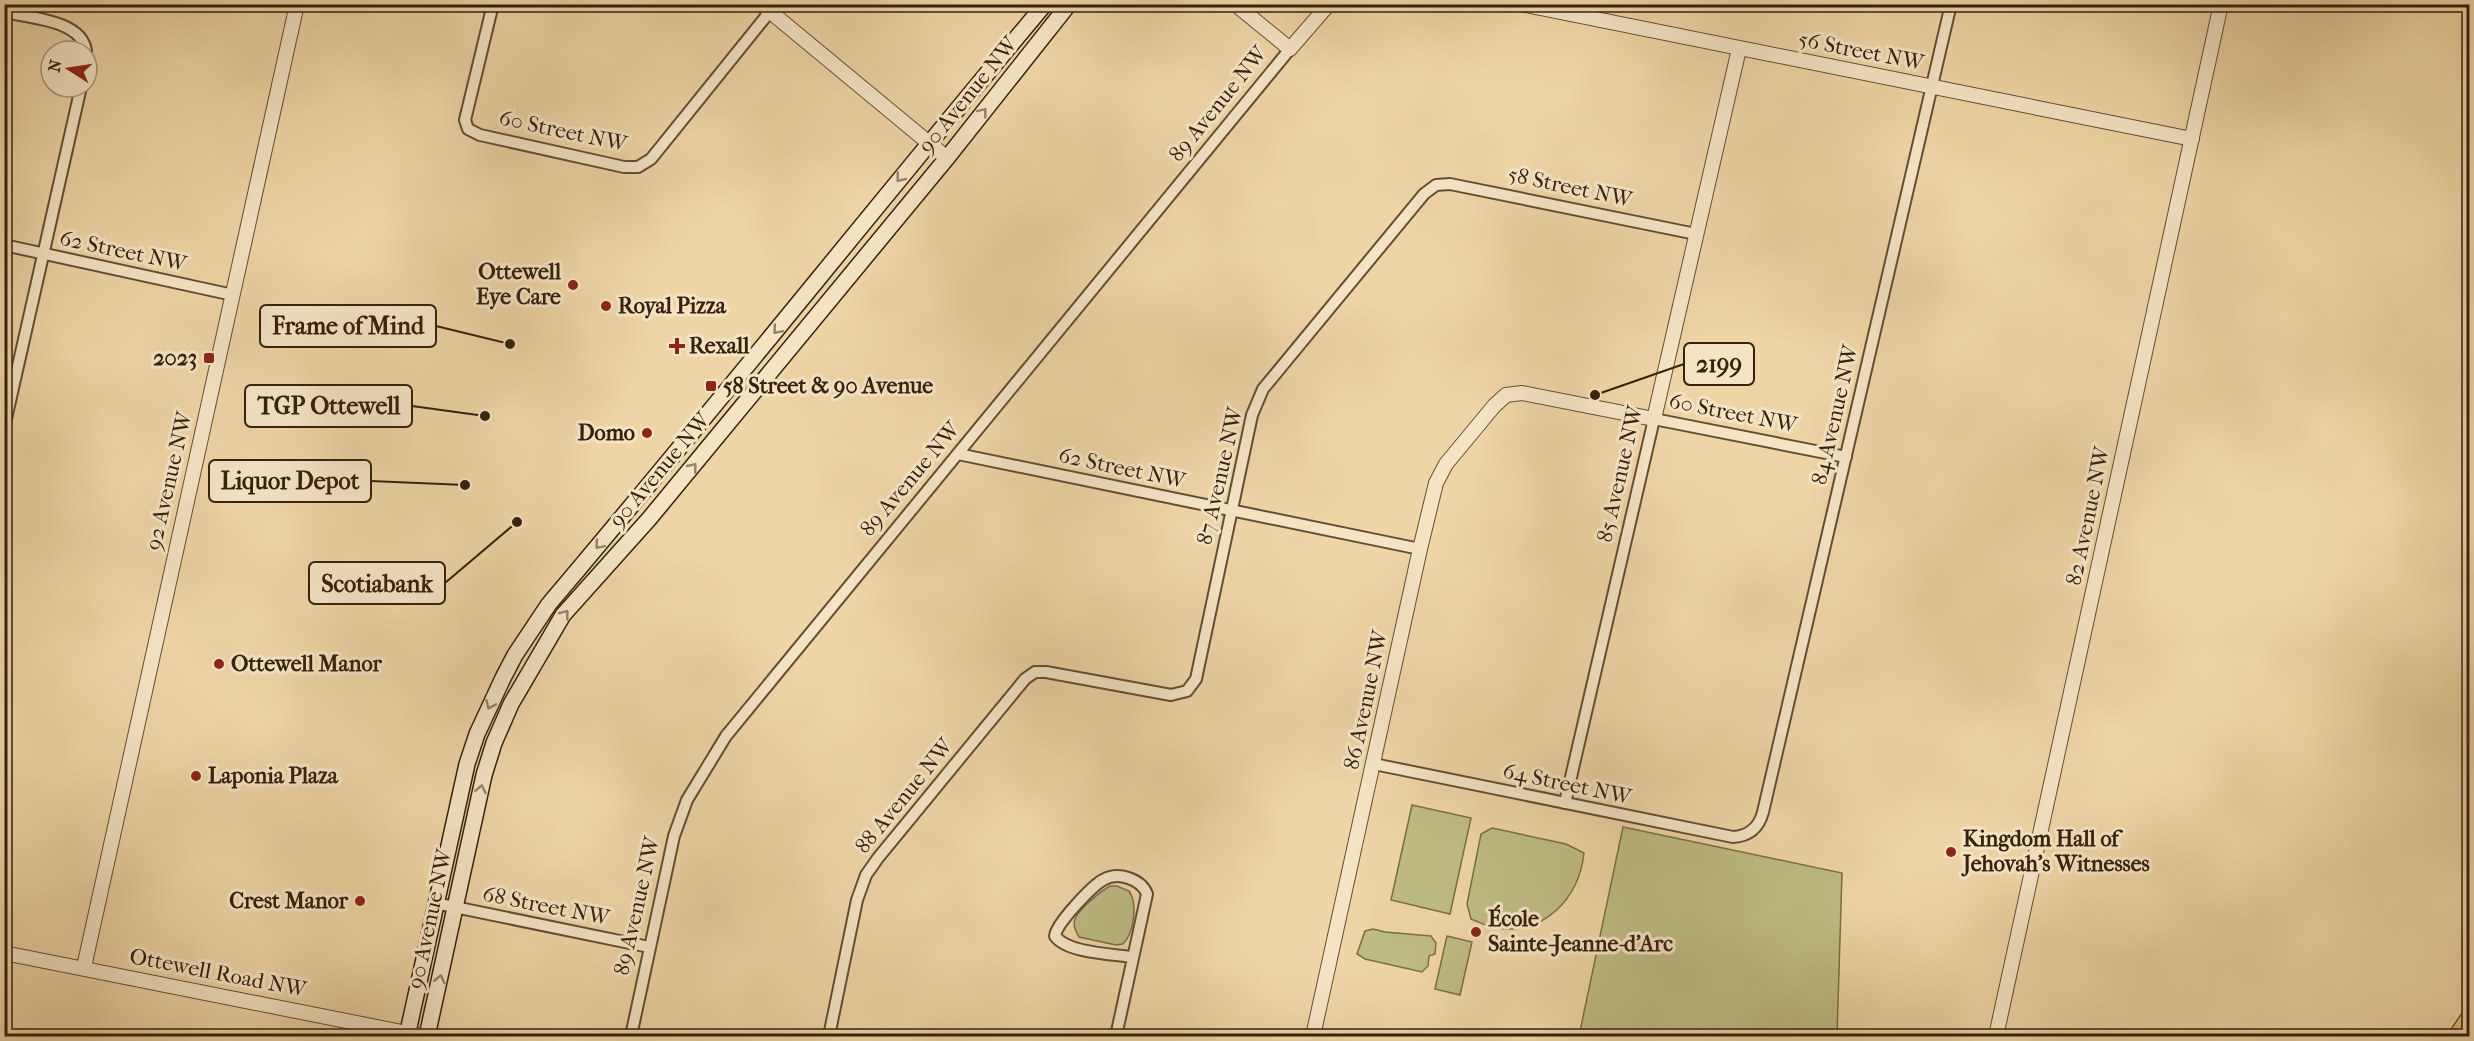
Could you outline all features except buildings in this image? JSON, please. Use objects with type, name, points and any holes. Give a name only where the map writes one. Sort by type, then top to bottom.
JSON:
[{"type":"highway","points":[[2459,1036],[2469,1020]]},
{"type":"main road","name":"90 Avenue NW","points":[[412,1036],[435,903],[466,764],[490,705],[528,635],[549,604],[780,328],[928,143],[1045,4]]},
{"type":"main road","name":"90 Avenue NW","points":[[427,1036],[484,775],[494,743],[511,704],[563,615],[649,519],[947,158],[1069,4]]},
{"type":"street","name":"92 Avenue NW","points":[[84,967],[297,4]]},
{"type":"street","name":"60 Street NW","points":[[493,4],[465,120],[468,129],[480,135],[624,167],[638,167],[651,159],[769,7]]},
{"type":"street","points":[[1235,4],[1290,49]]},
{"type":"street","name":"89 Avenue NW","points":[[631,1036],[674,836],[687,800],[726,736],[1329,4]]},
{"type":"street","name":"56 Street NW","points":[[1521,4],[2192,140]]},
{"type":"street","name":"84 Avenue NW","points":[[1752,832],[1763,812],[1951,4]]},
{"type":"street","name":"82 Avenue NW","points":[[1996,1036],[2221,4]]},
{"type":"street","points":[[769,7],[947,158]]},
{"type":"street","points":[[4,12],[63,25],[83,39]]},
{"type":"street","name":"85 Avenue NW","points":[[1565,803],[1739,49]]},
{"type":"street","points":[[4,428],[78,99]]},
{"type":"street","name":"58 Street NW","points":[[1436,185],[1450,184],[1696,234]]},
{"type":"street","name":"87 Avenue NW","points":[[1035,672],[1046,672],[1171,695],[1187,691],[1196,679],[1252,415],[1263,389],[1424,195],[1436,185]]},
{"type":"street","name":"62 Street NW","points":[[4,245],[233,294]]},
{"type":"street","name":"60 Street NW","points":[[1506,394],[1522,393],[1846,457]]},
{"type":"street","name":"86 Avenue NW","points":[[1312,1036],[1374,764],[1419,549],[1436,483],[1446,464],[1506,394]]},
{"type":"street","name":"62 Street NW","points":[[958,454],[1419,549]]},
{"type":"street","name":"88 Avenue NW","points":[[829,1036],[857,900],[866,875],[1025,679],[1035,672]]},
{"type":"street","name":"64 Street NW","points":[[1374,764],[1734,837],[1752,832]]},
{"type":"street","points":[[1116,1036],[1147,894],[1144,886],[1138,881],[1111,877],[1103,880],[1070,912],[1058,927],[1055,936],[1061,942],[1076,948],[1132,957]]},
{"type":"street","name":"68 Street NW","points":[[435,903],[649,947]]},
{"type":"street","name":"Ottewell Road NW","points":[[4,952],[412,1036]]},
{"type":"shaded area","points":[[1412,805],[1471,818],[1450,914],[1391,900]]},
{"type":"shaded area","points":[[1623,827],[1842,873],[1837,1036],[1579,1036]]},
{"type":"shaded area","points":[[1492,828],[1566,844],[1584,853],[1575,885],[1567,898],[1557,910],[1530,926],[1514,929],[1494,927],[1471,919],[1467,904],[1481,834]]},
{"type":"shaded area","points":[[1110,886],[1129,891],[1132,897],[1134,918],[1127,939],[1123,944],[1116,945],[1079,937],[1074,924],[1077,915],[1090,901]]},
{"type":"shaded area","points":[[1373,929],[1431,936],[1436,943],[1435,954],[1429,956],[1428,966],[1422,972],[1365,959],[1357,954],[1365,931]]},
{"type":"shaded area","points":[[1447,936],[1472,942],[1460,995],[1435,989]]},
{"type":"place","name":"Ottewell Eye Care","points":[[573,285]]},
{"type":"place","name":"Royal Pizza","points":[[606,306]]},
{"type":"place","name":"Frame of Mind","points":[[510,344]]},
{"type":"place","name":"Rexall","points":[[677,346]]},
{"type":"place","name":"2023","points":[[209,358]]},
{"type":"place","name":"58 Street & 90 Avenue","points":[[711,386]]},
{"type":"place","name":"2199","points":[[1595,395]]},
{"type":"place","name":"TGP Ottewell","points":[[485,416]]},
{"type":"place","name":"Domo","points":[[647,433]]},
{"type":"place","name":"Liquor Depot","points":[[465,485]]},
{"type":"place","name":"Scotiabank","points":[[517,522]]},
{"type":"place","name":"Ottewell Manor","points":[[219,664]]},
{"type":"place","name":"Laponia Plaza","points":[[196,776]]},
{"type":"place","name":"Kingdom Hall of Jehovah's Witnesses","points":[[1951,852]]},
{"type":"place","name":"Crest Manor","points":[[360,901]]},
{"type":"place","name":"École Sainte-Jeanne-d'Arc","points":[[1476,932]]}]
